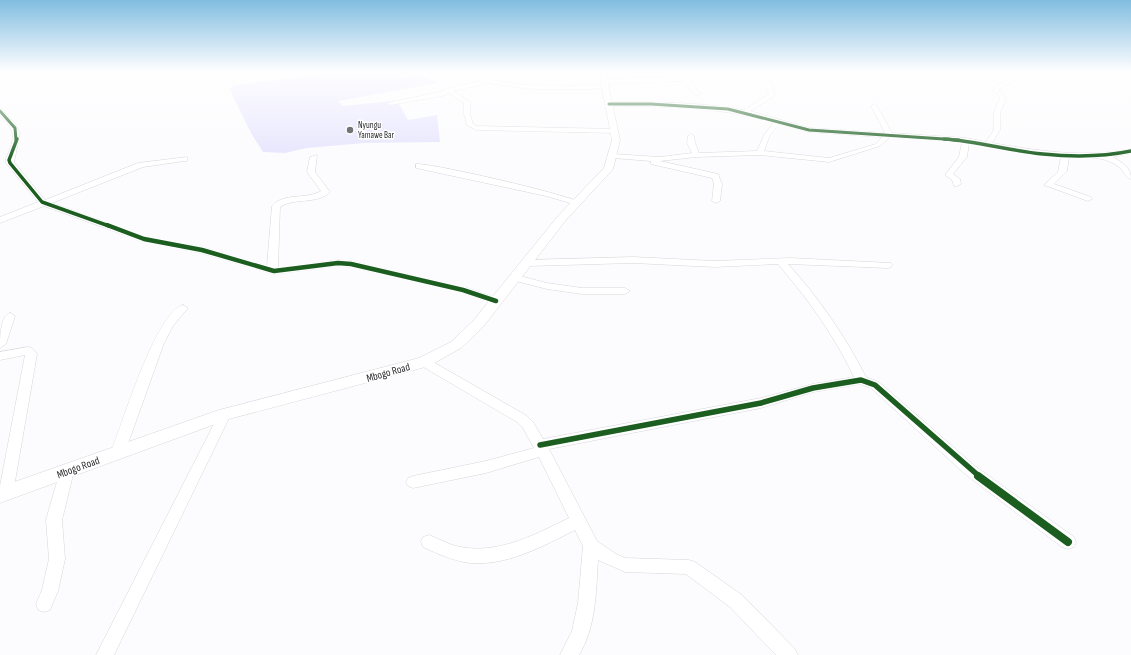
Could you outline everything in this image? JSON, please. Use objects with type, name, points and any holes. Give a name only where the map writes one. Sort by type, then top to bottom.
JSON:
[{"type":"main road","name":"Mbogo Road","points":[[3,494],[225,414],[424,362],[456,345],[478,324],[528,263],[562,218],[608,170],[613,156],[616,140],[609,104]]},
{"type":"street","points":[[390,103],[398,102]]},
{"type":"street","points":[[466,102],[469,122],[472,127],[476,128],[614,132]]},
{"type":"street","points":[[745,112],[762,102]]},
{"type":"street","points":[[988,144],[997,130],[997,113],[1001,102]]},
{"type":"street","points":[[609,104],[677,105],[745,112],[809,130],[966,140],[1033,153],[1065,156],[1107,156],[1131,151]]},
{"type":"street","points":[[874,106],[887,129],[888,135]]},
{"type":"street","points":[[2,115],[16,127],[18,135],[9,160],[10,163],[42,202],[144,240],[202,250],[274,271],[293,270],[338,263],[351,264],[463,290],[496,301]]},
{"type":"street","points":[[760,153],[767,135],[777,122]]},
{"type":"street","points":[[613,156],[660,158],[760,153],[829,160],[878,146],[888,135]]},
{"type":"street","points":[[691,136],[691,143],[696,155]]},
{"type":"street","points":[[957,184],[956,180],[949,175],[963,157],[966,140]]},
{"type":"street","points":[[1065,156],[1065,169],[1062,174],[1048,185],[1088,199]]},
{"type":"street","points":[[1107,156],[1123,167],[1131,177]]},
{"type":"street","points":[[274,271],[272,266],[276,206],[284,202],[320,195],[326,192],[311,172],[314,157]]},
{"type":"street","points":[[642,158],[665,165],[715,176],[718,184],[716,201]]},
{"type":"street","points":[[0,220],[42,202],[141,165],[184,159]]},
{"type":"street","points":[[419,166],[453,171],[546,193],[577,203]]},
{"type":"street","points":[[528,263],[633,260],[715,264],[780,261],[888,265]]},
{"type":"street","points":[[780,261],[800,282],[840,340],[861,380]]},
{"type":"street","points":[[516,278],[582,291],[624,291]]},
{"type":"street","points":[[118,452],[158,343],[168,324],[183,308]]},
{"type":"street","points":[[0,344],[10,316]]},
{"type":"street","points":[[0,356],[28,351],[31,354],[3,494]]},
{"type":"street","points":[[424,362],[519,416],[528,424],[591,546],[610,559],[625,565],[689,567],[736,601],[789,655]]},
{"type":"street","points":[[413,482],[486,467],[541,448],[761,403],[813,388],[861,380],[875,385],[970,470],[1068,542]]},
{"type":"street","points":[[105,655],[225,414]]},
{"type":"street","points":[[44,604],[50,591],[57,559],[54,520],[67,471]]},
{"type":"street","points":[[429,542],[446,550],[467,556],[507,553],[520,549],[579,521]]},
{"type":"street","points":[[569,655],[578,641],[582,624],[591,546]]},
{"type":"shaded area","points":[[236,102],[339,102],[343,106],[395,102],[398,102],[408,120],[437,115],[440,142],[365,143],[306,148],[285,153],[263,152],[251,133]]},
{"type":"cycle path","points":[[609,104],[651,104],[728,109],[745,112],[809,130],[966,140],[1043,154],[1107,156],[1131,151]]},
{"type":"cycle path","points":[[0,111],[15,128],[17,138],[9,160],[10,163],[42,202],[144,239],[202,250],[274,271],[293,270],[338,263],[351,264],[463,290],[496,301]]},
{"type":"cycle path","points":[[540,445],[761,403],[813,388],[861,380],[875,385],[970,470],[1068,542]]},
{"type":"place","name":"Nyungu Yamawe Bar","points":[[350,130]]}]
